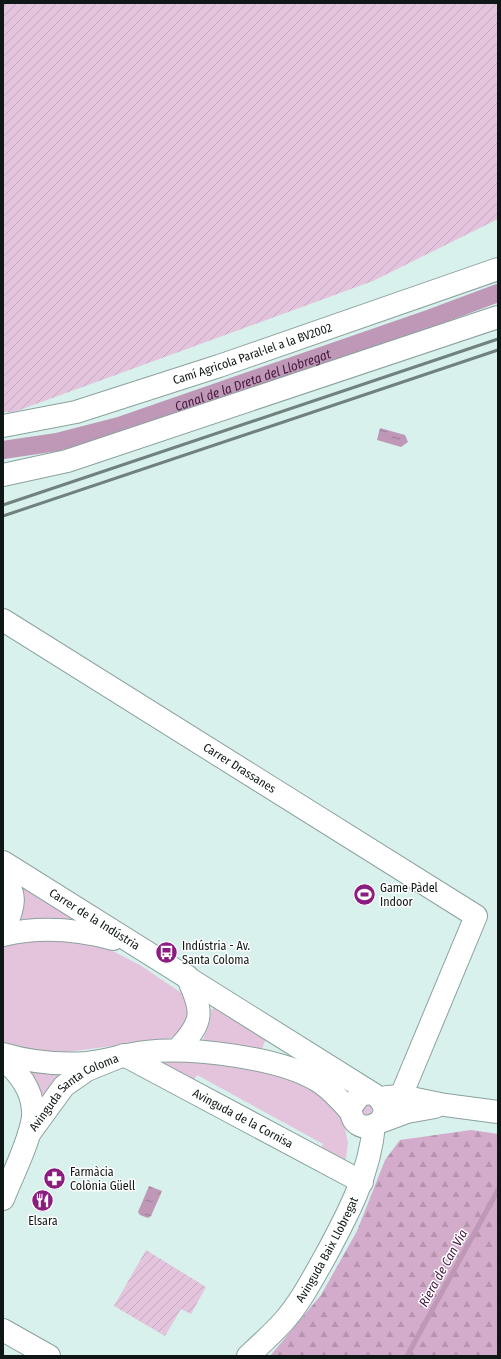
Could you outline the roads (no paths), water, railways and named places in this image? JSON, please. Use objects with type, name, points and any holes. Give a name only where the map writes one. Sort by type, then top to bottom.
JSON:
[{"type":"street","name":"Camí Agricola Paral·lel a la BV2002","points":[[3,426],[83,410],[219,366],[498,269]]},
{"type":"street","points":[[3,475],[67,461],[498,317]]},
{"type":"street","name":"Carrer Drassanes","points":[[3,620],[476,916],[401,1096]]},
{"type":"street","name":"Carrer de la Indústria","points":[[3,862],[187,976],[374,1095]]},
{"type":"street","points":[[3,874],[14,892],[11,911],[3,933],[34,929],[58,929],[85,932],[132,943]]},
{"type":"street","points":[[177,1050],[193,1033],[198,1018],[198,1003],[187,976]]},
{"type":"street","points":[[3,1054],[26,1061],[51,1063],[87,1063],[124,1055],[177,1050],[245,1057],[295,1070],[317,1081],[331,1090],[351,1112],[356,1122],[365,1127],[377,1124],[407,1112],[445,1105]]},
{"type":"street","name":"Avinguda Santa Coloma","points":[[28,1134],[64,1086],[87,1070],[124,1055]]},
{"type":"street","name":"Avinguda de la Cornisa","points":[[124,1055],[362,1182]]},
{"type":"street","name":"Avinguda Santa Coloma","points":[[3,1059],[17,1072],[28,1089],[34,1112],[28,1134],[3,1199]]},
{"type":"street","points":[[351,1112],[351,1107],[356,1098],[360,1095],[401,1096],[445,1105],[498,1112]]},
{"type":"street","points":[[374,1095],[384,1106],[384,1112],[377,1124]]},
{"type":"street","name":"Avinguda Baix Llobregat","points":[[248,1356],[284,1322],[306,1288],[348,1214],[362,1182],[377,1124]]},
{"type":"street","points":[[3,1330],[48,1356]]},
{"type":"water","points":[[380,428],[405,435],[408,442],[401,447],[377,440]]},
{"type":"water","points":[[149,1186],[162,1191],[151,1216],[148,1218],[140,1215],[138,1212]]},
{"type":"waterway","name":"Canal de la Dreta del Llobregat","points":[[3,450],[57,442],[119,426],[431,318],[498,293]]},
{"type":"waterway","name":"Riera de Can Via","points":[[407,1356],[498,1190]]},
{"type":"railway","points":[[3,505],[498,339]]},
{"type":"railway","points":[[3,516],[498,350]]},
{"type":"place","name":"Game Pàdel Indoor","points":[[365,895]]},
{"type":"place","name":"Indústria - Av. Santa Coloma","points":[[166,953]]},
{"type":"place","name":"Farmàcia Colònia Güell","points":[[54,1179]]},
{"type":"place","name":"Elsara","points":[[43,1200]]}]
